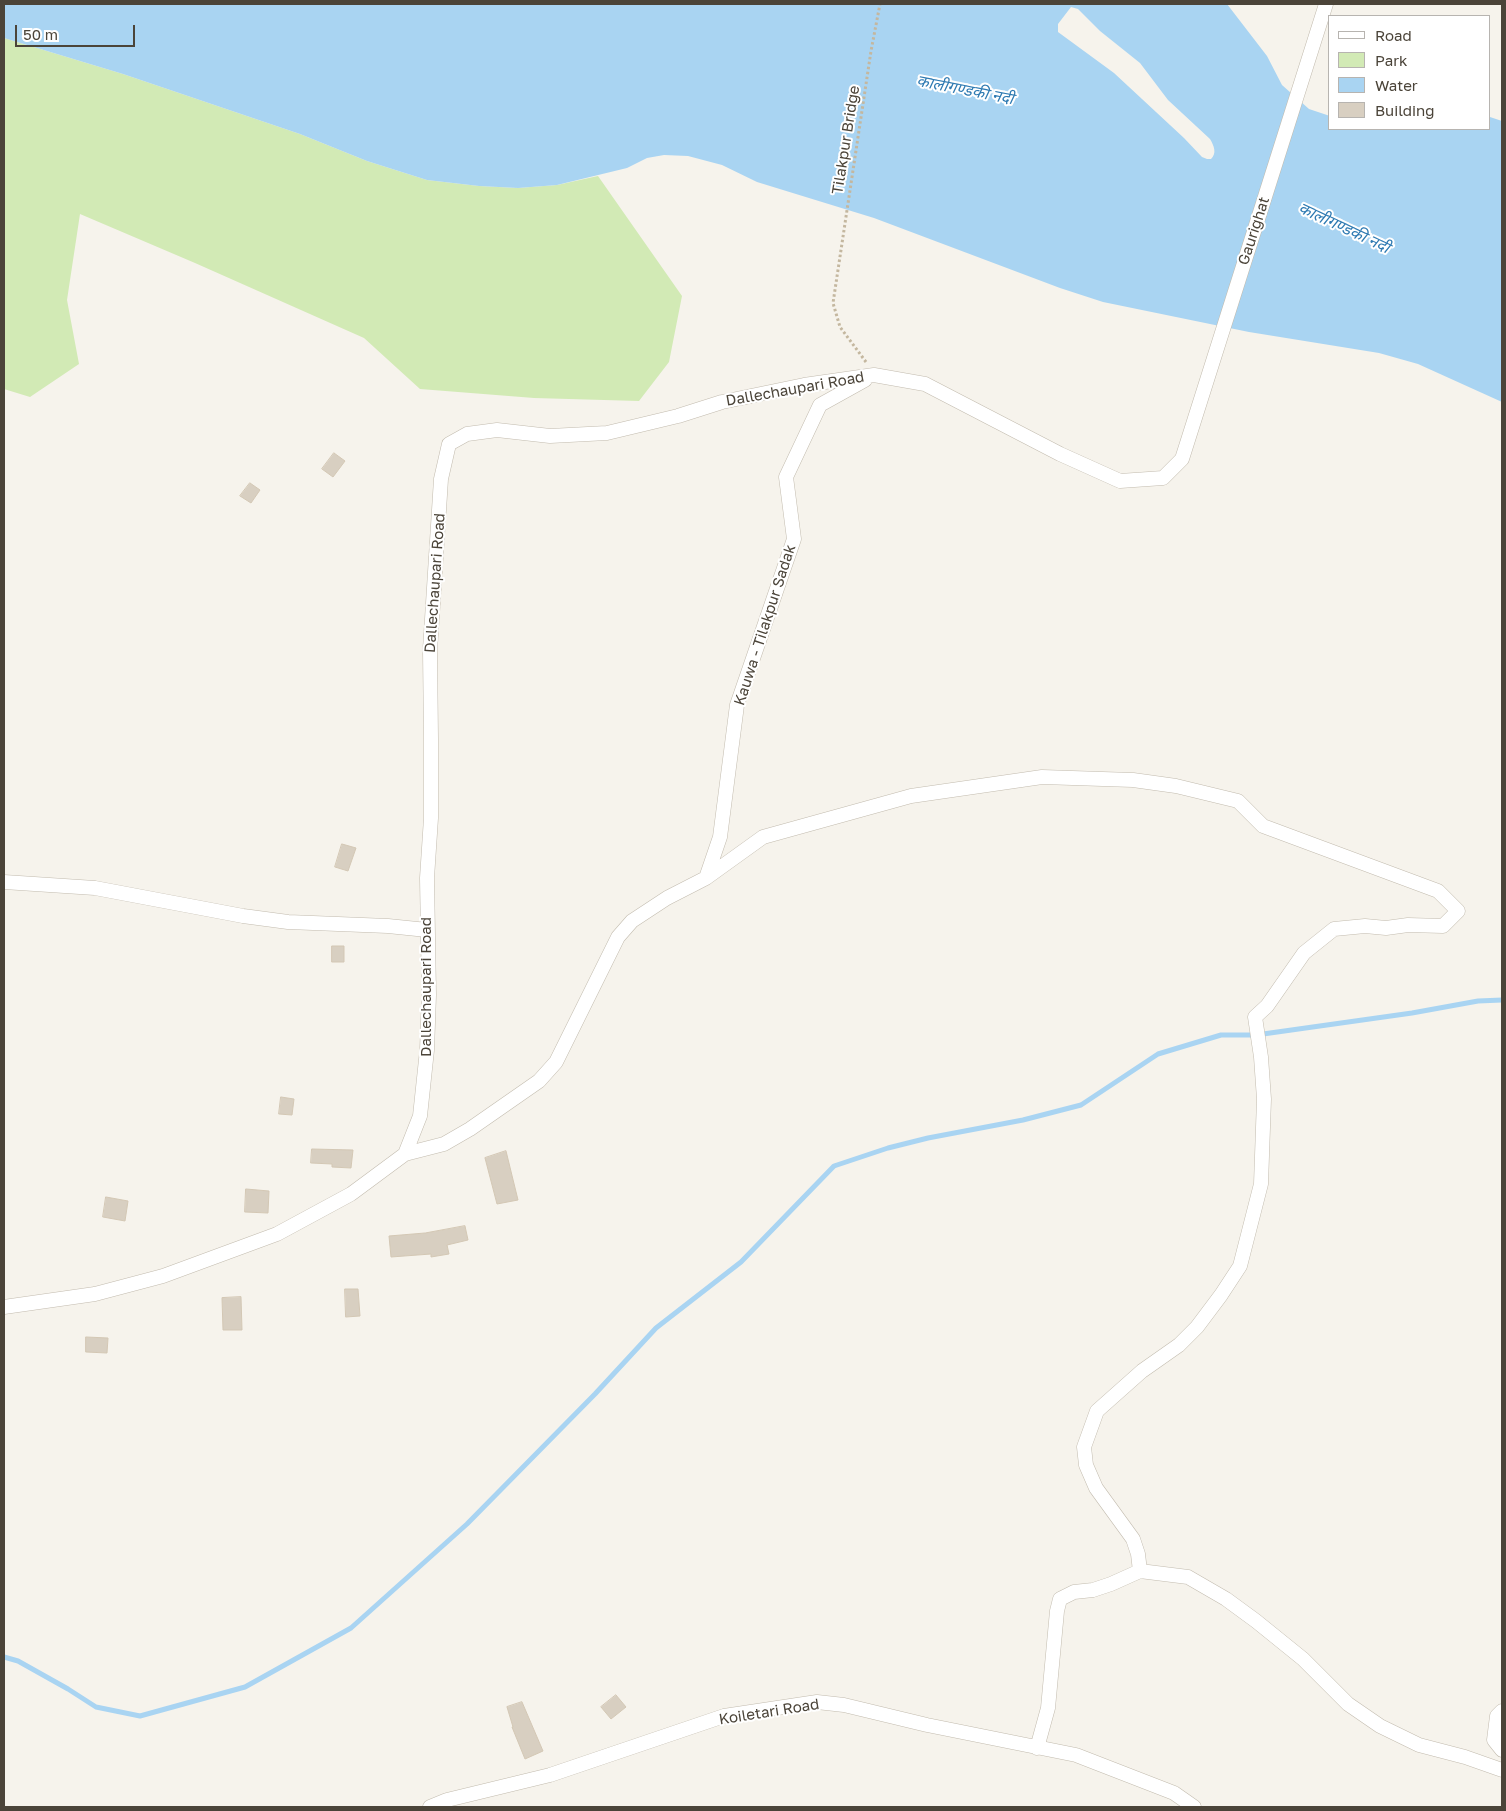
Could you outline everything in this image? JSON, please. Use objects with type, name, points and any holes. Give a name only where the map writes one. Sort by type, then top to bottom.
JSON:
[{"type":"street","name":"Gaurighat","points":[[1182,459],[1326,4]]},
{"type":"street","name":"Dallechaupari Road","points":[[405,1154],[420,1116],[427,1050],[429,995],[426,878],[431,808],[430,650],[441,479],[449,444],[466,434],[497,430],[550,436],[607,433],[678,416],[722,402],[804,385],[874,375],[925,384],[1060,454],[1120,480],[1163,478],[1182,459]]},
{"type":"street","name":"Kauwa - Tilakpur Sadak","points":[[706,878],[720,837],[737,705],[794,540],[786,477],[820,405],[874,375]]},
{"type":"street","points":[[4,1307],[94,1294],[163,1276],[277,1234],[350,1194],[405,1154],[444,1144],[470,1129],[539,1081],[556,1062],[618,937],[632,921],[667,898],[706,878],[763,837],[911,796],[1042,777],[1133,780],[1176,786],[1238,801],[1263,826],[1438,891],[1458,911],[1443,926],[1408,925],[1386,928],[1365,926],[1334,928],[1304,953],[1267,1006],[1255,1017],[1264,1099],[1260,1184],[1240,1266],[1222,1295],[1197,1328],[1179,1345],[1142,1371],[1097,1411],[1084,1447],[1086,1465],[1096,1488],[1133,1539],[1138,1554],[1140,1571]]},
{"type":"street","points":[[4,882],[94,888],[243,916],[288,922],[388,926],[427,930]]},
{"type":"street","points":[[1038,1748],[1048,1708],[1057,1611],[1060,1599],[1074,1592],[1093,1590],[1111,1584],[1140,1571],[1188,1577],[1226,1599],[1303,1659],[1348,1704],[1380,1726],[1419,1745],[1465,1757],[1502,1770]]},
{"type":"street","name":"Koiletari Road","points":[[430,1807],[447,1800],[550,1775],[724,1716],[817,1702],[844,1705],[927,1725],[1076,1755],[1174,1793],[1194,1807]]},
{"type":"street","points":[[1502,1711],[1497,1716],[1494,1740],[1502,1750]]},
{"type":"path","name":"Tilakpur Bridge","points":[[874,375],[859,351],[840,327],[833,303],[870,51],[880,4]]},
{"type":"green space","points":[[4,38],[123,74],[300,134],[367,161],[427,180],[518,188],[557,185],[598,176],[682,296],[669,362],[639,401],[534,398],[420,389],[364,338],[80,214],[67,300],[79,364],[30,397],[4,389]]},
{"type":"water","name":"कालीगण्डकी नदी","points":[[4,4],[1227,4],[1267,56],[1282,85],[1309,109],[1328,115],[1328,130],[1491,130],[1491,117],[1502,121],[1502,402],[1418,364],[1379,353],[1249,332],[1103,302],[1060,288],[874,218],[757,182],[722,165],[688,156],[664,155],[647,158],[627,168],[557,185],[518,188],[427,180],[367,161],[300,134],[123,74],[4,38]],"holes":[[[1071,7],[1078,9],[1100,31],[1140,63],[1168,100],[1210,139],[1214,149],[1211,159],[1202,157],[1114,73],[1058,32],[1058,24]]]},
{"type":"building","points":[[334,453],[345,461],[333,477],[322,469]]},
{"type":"building","points":[[250,483],[260,490],[251,503],[240,496]]},
{"type":"building","points":[[342,844],[356,848],[348,871],[335,867]]},
{"type":"building","points":[[332,946],[344,946],[344,962],[332,962]]},
{"type":"building","points":[[281,1097],[294,1099],[292,1115],[279,1114]]},
{"type":"building","points":[[312,1149],[353,1150],[351,1168],[332,1167],[332,1164],[311,1163]]},
{"type":"building","points":[[506,1151],[518,1200],[497,1204],[485,1158]]},
{"type":"building","points":[[246,1189],[269,1191],[268,1213],[245,1212]]},
{"type":"building","points":[[106,1197],[128,1201],[125,1221],[103,1217]]},
{"type":"building","points":[[465,1226],[468,1240],[447,1245],[449,1254],[431,1257],[431,1254],[391,1257],[389,1236],[425,1233]]},
{"type":"building","points":[[345,1289],[358,1289],[360,1316],[346,1317]]},
{"type":"building","points":[[241,1297],[242,1330],[223,1330],[222,1298]]},
{"type":"building","points":[[86,1337],[108,1338],[107,1353],[86,1352]]},
{"type":"building","points":[[616,1695],[626,1707],[611,1719],[601,1707]]},
{"type":"building","points":[[522,1702],[543,1751],[525,1759],[512,1727],[507,1707]]},
{"type":"waterway","points":[[4,1657],[18,1661],[96,1707],[140,1716],[245,1687],[351,1628],[467,1524],[595,1394],[656,1328],[741,1262],[834,1166],[888,1148],[928,1138],[1023,1120],[1081,1105],[1158,1054],[1221,1035],[1256,1035],[1412,1013],[1478,1001],[1502,1000]]}]
